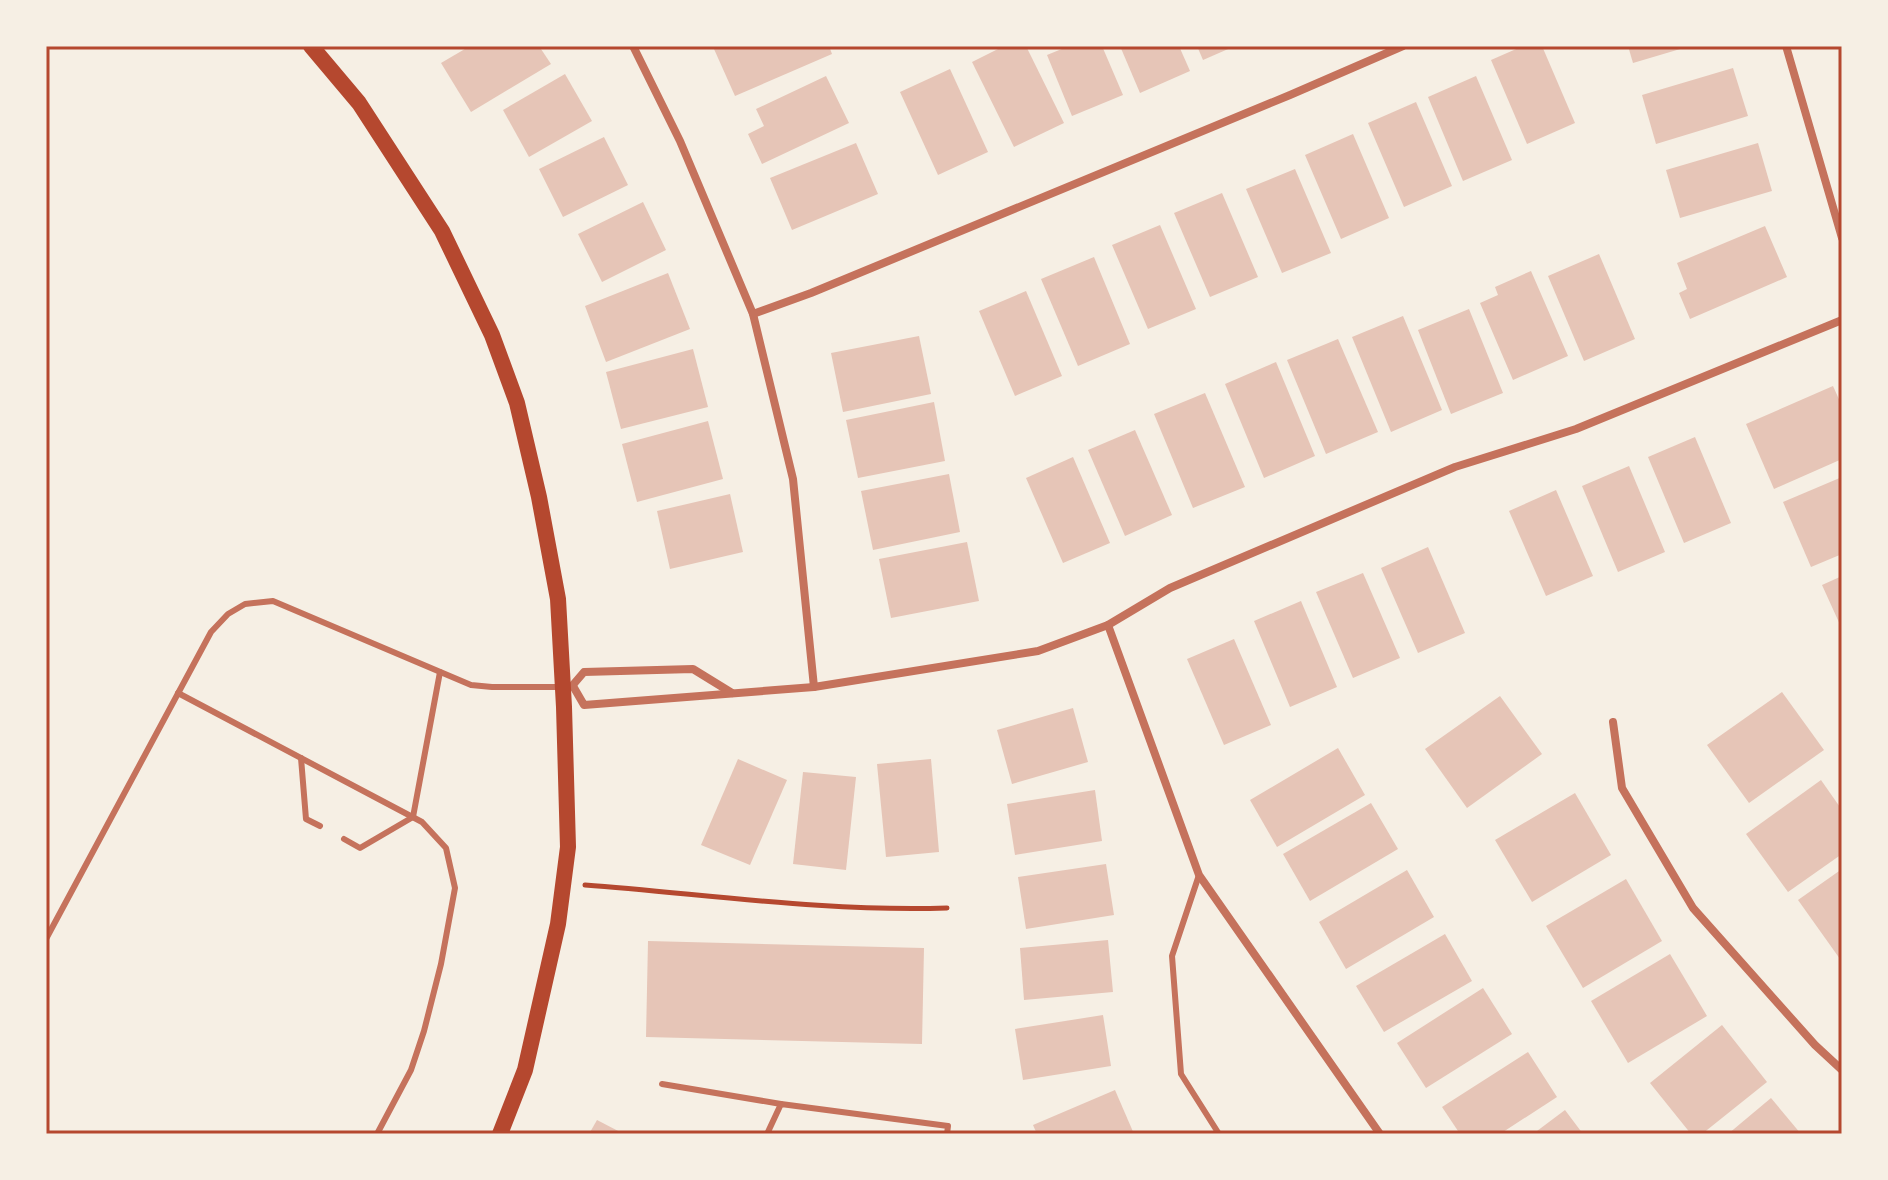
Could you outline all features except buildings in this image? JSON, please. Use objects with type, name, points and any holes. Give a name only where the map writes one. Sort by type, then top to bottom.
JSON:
[{"type":"main road","points":[[311,46],[359,103],[442,231],[492,335],[517,403],[558,599],[568,686],[568,847],[564,884],[525,1070],[500,1134]]},
{"type":"street","points":[[633,46],[680,141],[753,314],[793,479],[814,687]]},
{"type":"street","points":[[753,314],[826,287],[1403,46]]},
{"type":"street","points":[[1786,46],[1842,238]]},
{"type":"street","points":[[733,694],[693,669],[584,672],[568,686],[584,705],[733,694],[814,687],[1038,651],[1108,625],[1170,588],[1455,467],[1576,429],[1842,320]]},
{"type":"street","points":[[1108,625],[1199,875],[1380,1134]]},
{"type":"street","points":[[1613,722],[1622,788],[1693,908],[1815,1045],[1842,1070]]},
{"type":"lane","points":[[46,939],[211,632],[228,614],[245,604],[273,601],[471,685],[568,686]]},
{"type":"lane","points":[[344,839],[360,848],[413,817],[440,672]]},
{"type":"lane","points":[[178,693],[422,822],[446,848],[455,888],[441,964],[411,1070],[377,1134]]},
{"type":"lane","points":[[301,758],[306,819],[320,826]]},
{"type":"lane","points":[[1199,875],[1172,956],[1181,1074],[1219,1134]]},
{"type":"lane","points":[[662,1084],[781,1104],[948,1126],[947,1134]]},
{"type":"lane","points":[[767,1134],[781,1104]]},
{"type":"path","points":[[564,884],[881,909],[947,908]]}]
